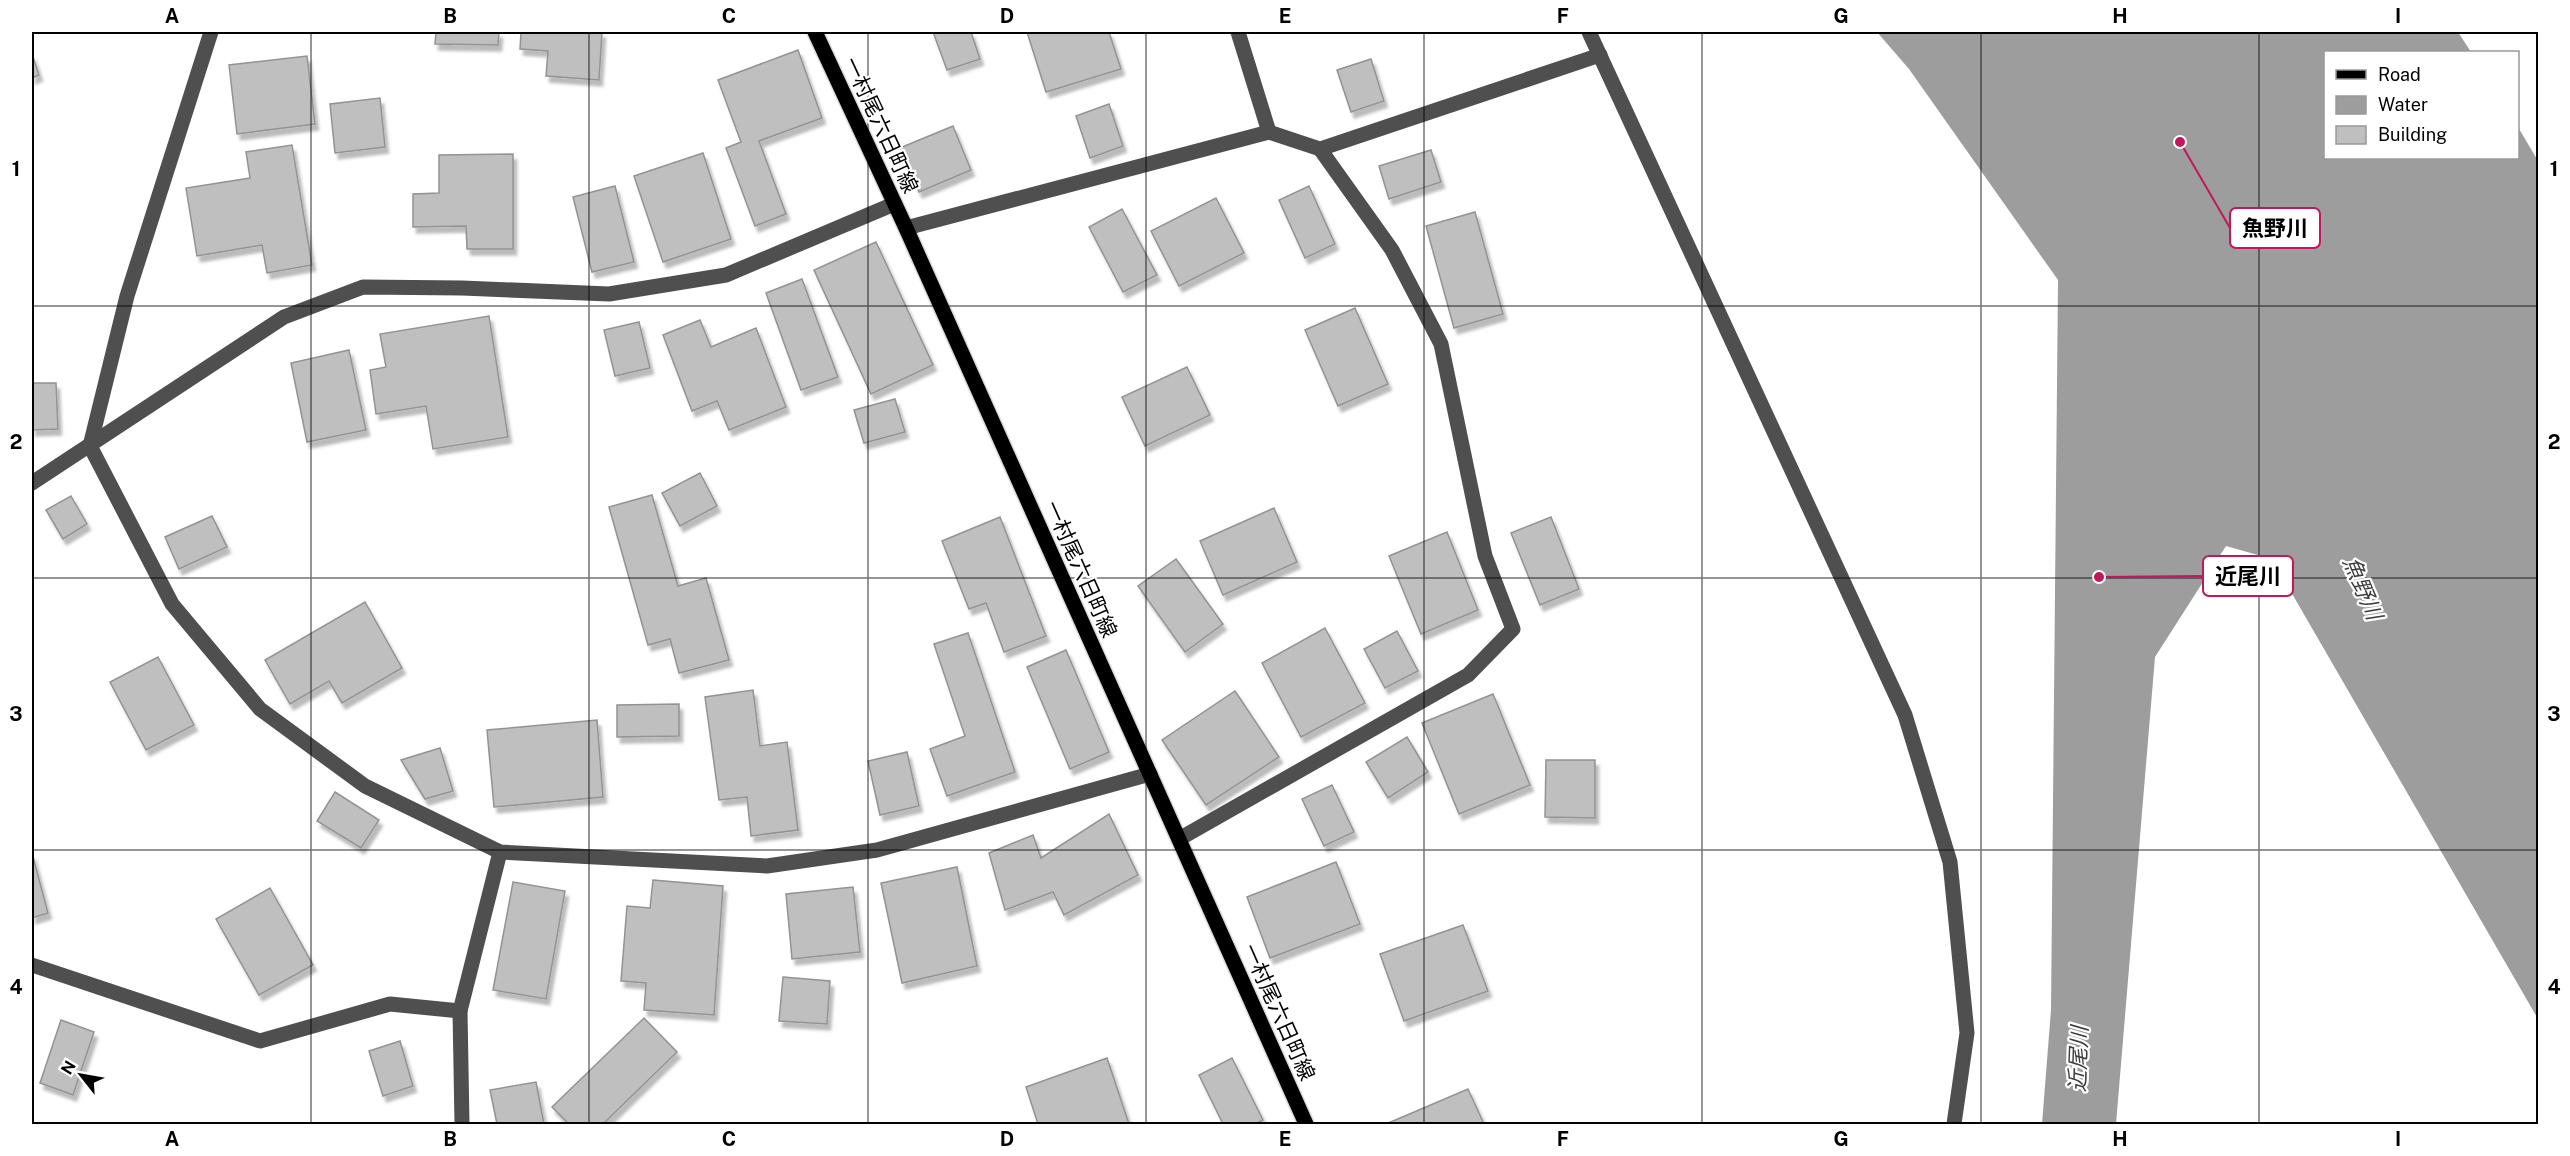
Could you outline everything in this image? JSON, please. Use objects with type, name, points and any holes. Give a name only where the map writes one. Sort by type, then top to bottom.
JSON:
[{"type":"main road","name":"一村尾六日町線","points":[[815,32],[906,228],[1306,1125]]},
{"type":"street","points":[[211,32],[128,296],[90,446],[172,604],[260,709],[365,786],[500,852],[767,866],[877,850],[1150,774]]},
{"type":"street","points":[[1238,32],[1269,132]]},
{"type":"street","points":[[1589,32],[1905,715],[1950,862],[1967,1033],[1954,1125]]},
{"type":"street","points":[[1320,149],[1600,55]]},
{"type":"street","points":[[906,228],[1269,132],[1320,149],[1392,250],[1441,344],[1485,556],[1513,629],[1468,675],[1179,839]]},
{"type":"street","points":[[32,483],[284,317],[363,287],[462,288],[609,294],[726,275],[894,204]]},
{"type":"street","points":[[462,1125],[460,1011],[500,852]]},
{"type":"street","points":[[32,965],[260,1041],[390,1004],[460,1011]]},
{"type":"water","points":[[1877,32],[2458,32],[2470,51],[2324,51],[2324,159],[2519,159],[2519,129],[2538,161],[2538,1019],[2272,559],[2226,546],[2155,657],[2116,1124],[2042,1124],[2051,1010],[2058,280],[1909,69]]},
{"type":"building","points":[[436,32],[499,32],[498,45],[435,44]]},
{"type":"building","points":[[521,32],[602,32],[599,80],[546,76],[548,51],[520,49]]},
{"type":"building","points":[[933,32],[971,32],[980,59],[947,70]]},
{"type":"building","points":[[1027,32],[1109,32],[1121,69],[1046,92]]},
{"type":"building","points":[[798,50],[822,118],[759,141],[786,214],[755,226],[726,148],[741,142],[718,80]]},
{"type":"building","points":[[32,54],[39,75],[32,78]]},
{"type":"building","points":[[307,56],[315,124],[237,134],[229,65]]},
{"type":"building","points":[[1371,59],[1384,101],[1351,112],[1337,70]]},
{"type":"building","points":[[380,98],[385,147],[335,153],[330,104]]},
{"type":"building","points":[[1109,104],[1123,146],[1090,158],[1076,116]]},
{"type":"building","points":[[953,126],[971,170],[919,192],[900,148]]},
{"type":"building","points":[[292,145],[312,265],[267,273],[262,245],[197,256],[186,188],[250,178],[246,152]]},
{"type":"building","points":[[1431,150],[1441,182],[1389,199],[1379,166]]},
{"type":"building","points":[[703,153],[731,239],[663,262],[634,176]]},
{"type":"building","points":[[513,154],[513,249],[467,249],[466,226],[413,227],[413,194],[439,193],[439,155]]},
{"type":"building","points":[[615,186],[634,262],[592,272],[573,197]]},
{"type":"building","points":[[1309,186],[1335,244],[1305,258],[1279,200]]},
{"type":"building","points":[[1216,198],[1244,253],[1179,286],[1151,231]]},
{"type":"building","points":[[1122,209],[1157,275],[1123,292],[1089,227]]},
{"type":"building","points":[[1475,212],[1503,314],[1454,328],[1426,226]]},
{"type":"building","points":[[876,242],[933,365],[871,394],[814,270]]},
{"type":"building","points":[[802,279],[838,377],[801,390],[766,293]]},
{"type":"building","points":[[1355,308],[1388,384],[1338,406],[1305,330]]},
{"type":"building","points":[[489,316],[508,437],[433,449],[426,406],[376,414],[370,370],[386,367],[380,334]]},
{"type":"building","points":[[700,320],[711,347],[756,328],[786,407],[729,430],[717,401],[692,411],[663,335]]},
{"type":"building","points":[[639,322],[650,368],[615,376],[604,330]]},
{"type":"building","points":[[349,350],[366,430],[307,442],[291,363]]},
{"type":"building","points":[[1187,367],[1210,415],[1145,446],[1122,397]]},
{"type":"building","points":[[32,383],[56,383],[58,429],[32,430]]},
{"type":"building","points":[[895,399],[905,432],[864,443],[854,410]]},
{"type":"building","points":[[700,473],[717,506],[680,526],[662,493]]},
{"type":"building","points":[[652,495],[678,586],[706,578],[729,660],[679,673],[670,639],[648,645],[609,507]]},
{"type":"building","points":[[71,496],[87,524],[63,539],[46,510]]},
{"type":"building","points":[[1274,508],[1297,562],[1223,595],[1200,541]]},
{"type":"building","points":[[212,516],[227,547],[179,569],[165,537]]},
{"type":"building","points":[[1000,517],[1046,636],[1004,652],[986,603],[969,609],[942,541]]},
{"type":"building","points":[[1551,517],[1579,589],[1540,605],[1511,533]]},
{"type":"building","points":[[1447,532],[1478,610],[1421,634],[1389,556]]},
{"type":"building","points":[[1176,559],[1223,624],[1185,652],[1138,586]]},
{"type":"building","points":[[365,602],[402,668],[342,703],[329,681],[290,704],[265,660]]},
{"type":"building","points":[[1325,628],[1365,703],[1301,737],[1262,663]]},
{"type":"building","points":[[1397,631],[1418,671],[1385,688],[1364,649]]},
{"type":"building","points":[[968,633],[1015,772],[947,796],[930,749],[965,736],[934,644]]},
{"type":"building","points":[[1066,650],[1109,752],[1070,769],[1027,667]]},
{"type":"building","points":[[158,657],[194,725],[146,750],[110,682]]},
{"type":"building","points":[[753,690],[760,746],[787,742],[798,830],[751,836],[747,797],[719,800],[705,697]]},
{"type":"building","points":[[1235,691],[1279,757],[1206,805],[1162,740]]},
{"type":"building","points":[[1493,694],[1530,785],[1459,814],[1422,723]]},
{"type":"building","points":[[679,704],[679,736],[617,737],[617,705]]},
{"type":"building","points":[[597,720],[603,797],[494,807],[487,730]]},
{"type":"building","points":[[1407,737],[1428,772],[1388,798],[1366,762]]},
{"type":"building","points":[[440,748],[453,791],[425,799],[401,760]]},
{"type":"building","points":[[907,752],[919,806],[880,815],[868,761]]},
{"type":"building","points":[[1546,760],[1595,760],[1595,818],[1545,817]]},
{"type":"building","points":[[1332,785],[1354,832],[1324,846],[1302,799]]},
{"type":"building","points":[[335,792],[379,820],[361,848],[317,821]]},
{"type":"building","points":[[1109,814],[1138,875],[1064,915],[1053,892],[1005,910],[989,853],[1033,835],[1041,858]]},
{"type":"building","points":[[32,853],[48,913],[32,918]]},
{"type":"building","points":[[1336,862],[1360,924],[1270,958],[1247,897]]},
{"type":"building","points":[[957,867],[977,966],[902,983],[881,883]]},
{"type":"building","points":[[653,880],[723,886],[714,1015],[644,1010],[646,983],[621,981],[627,906],[650,908]]},
{"type":"building","points":[[513,882],[565,891],[546,999],[493,990]]},
{"type":"building","points":[[853,887],[860,952],[792,959],[786,894]]},
{"type":"building","points":[[270,888],[313,965],[259,995],[216,919]]},
{"type":"building","points":[[1463,925],[1488,991],[1404,1021],[1380,954]]},
{"type":"building","points":[[783,977],[830,981],[827,1024],[779,1021]]},
{"type":"building","points":[[644,1018],[677,1052],[603,1124],[569,1124],[552,1107]]},
{"type":"building","points":[[61,1020],[94,1032],[73,1095],[40,1083]]},
{"type":"building","points":[[400,1041],[413,1086],[383,1096],[369,1051]]},
{"type":"building","points":[[1107,1058],[1129,1124],[1038,1124],[1026,1087]]},
{"type":"building","points":[[1232,1058],[1263,1120],[1255,1124],[1223,1124],[1199,1075]]},
{"type":"building","points":[[536,1082],[544,1124],[497,1124],[490,1090]]},
{"type":"building","points":[[1468,1089],[1484,1124],[1386,1124]]},
{"type":"place","name":"魚野川","points":[[2180,142]]},
{"type":"place","name":"近尾川","points":[[2099,577]]}]
